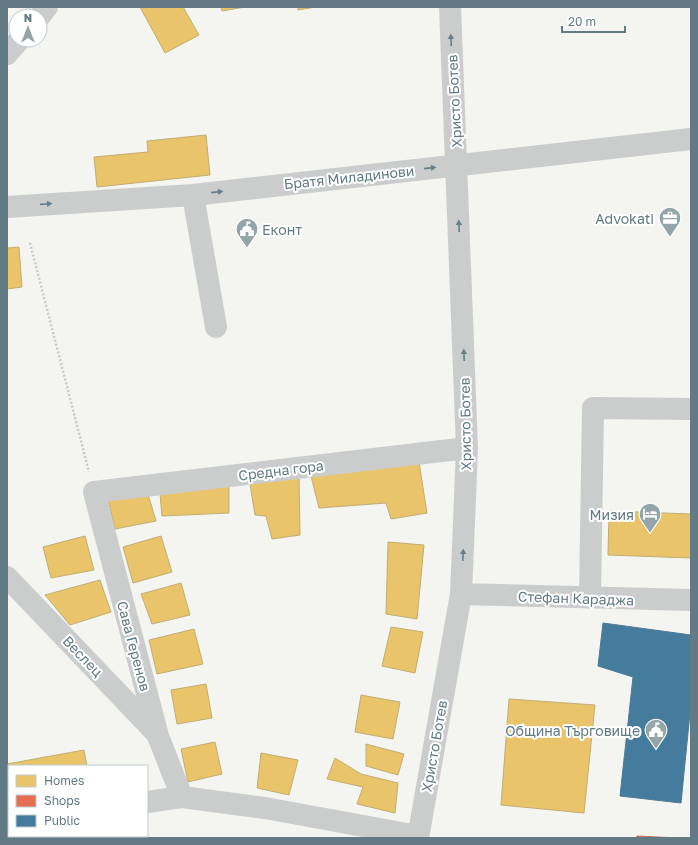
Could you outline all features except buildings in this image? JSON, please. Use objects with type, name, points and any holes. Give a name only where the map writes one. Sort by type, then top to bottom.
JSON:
[{"type":"street","name":"Христо Ботев","points":[[418,837],[461,594],[467,448],[450,7]]},
{"type":"street","name":"Братя Миладинови","points":[[7,207],[193,195],[691,139]]},
{"type":"street","points":[[193,195],[216,326]]},
{"type":"street","points":[[590,598],[593,408],[691,409]]},
{"type":"street","name":"Средна гора","points":[[94,492],[467,448]]},
{"type":"street","name":"Сава Геренов","points":[[94,492],[158,736],[182,797]]},
{"type":"street","name":"Веслец","points":[[7,577],[158,736]]},
{"type":"street","name":"Стефан Караджа","points":[[461,594],[691,600]]},
{"type":"street","points":[[148,802],[182,797],[265,808],[418,837]]},
{"type":"path","points":[[30,243],[94,492]]},
{"type":"place","name":"Advokati","points":[[670,238]]},
{"type":"place","name":"Еконт","points":[[247,248]]},
{"type":"place","name":"Мизия","points":[[650,534]]},
{"type":"place","name":"Община Търговище","points":[[656,750]]}]
